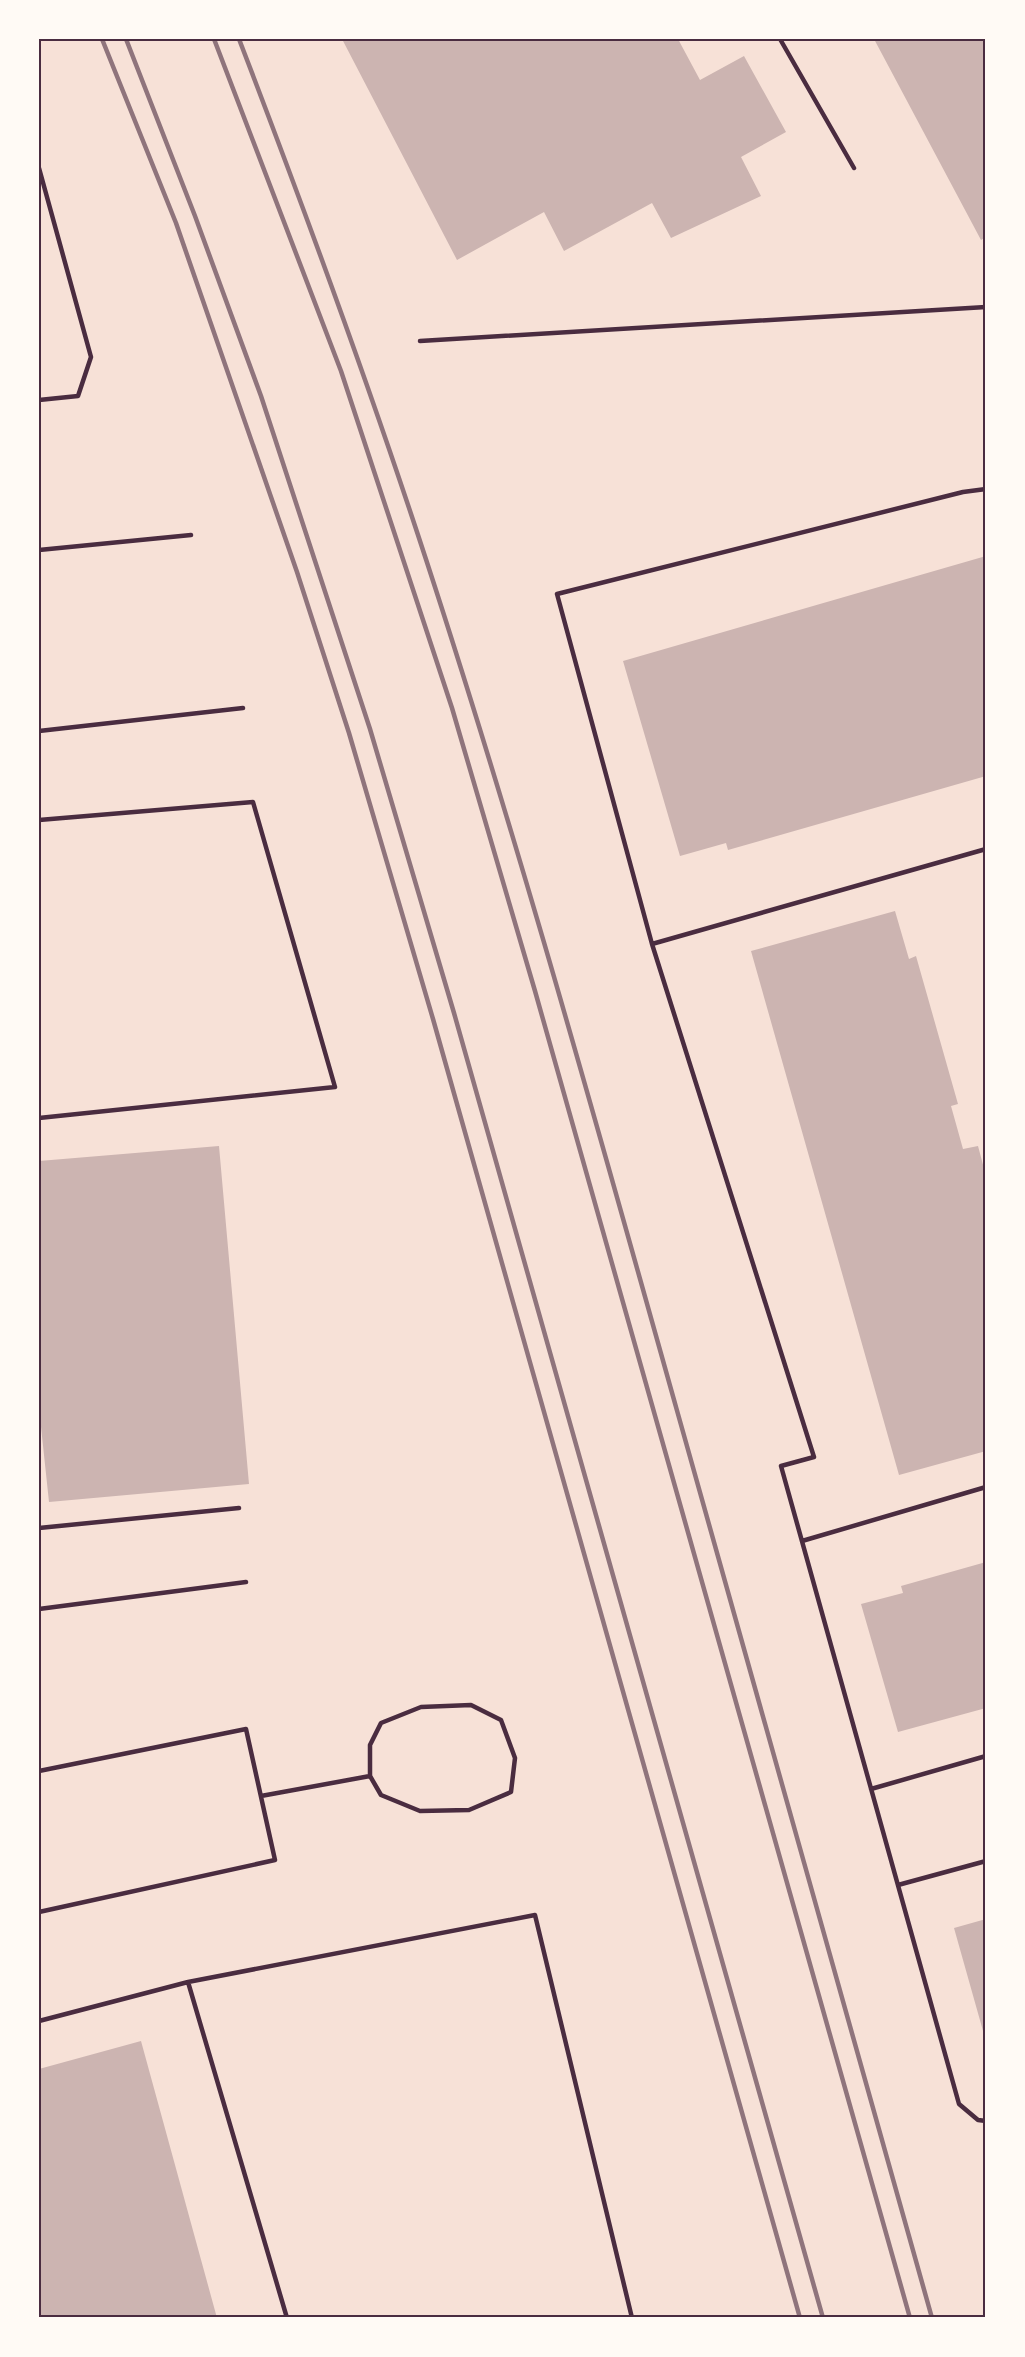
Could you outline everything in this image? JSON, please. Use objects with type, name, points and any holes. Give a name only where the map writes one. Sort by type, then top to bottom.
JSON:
[{"type":"lane","points":[[780,39],[854,168]]},
{"type":"lane","points":[[39,168],[91,357],[78,396],[39,400]]},
{"type":"lane","points":[[420,341],[986,307]]},
{"type":"lane","points":[[986,489],[963,492],[557,594],[652,944],[814,1457],[781,1466],[959,2104],[978,2120],[986,2121]]},
{"type":"lane","points":[[39,550],[191,535]]},
{"type":"lane","points":[[39,731],[243,708]]},
{"type":"lane","points":[[39,820],[253,802],[335,1087],[39,1118]]},
{"type":"lane","points":[[652,944],[986,849]]},
{"type":"lane","points":[[802,1541],[986,1487]]},
{"type":"lane","points":[[39,1528],[238,1508]]},
{"type":"lane","points":[[39,1609],[246,1582]]},
{"type":"lane","points":[[471,1705],[501,1720],[515,1758],[511,1792],[469,1810],[420,1811],[381,1795],[370,1776],[370,1745],[381,1723],[421,1707],[471,1705]]},
{"type":"lane","points":[[39,1771],[246,1729],[275,1860],[39,1912]]},
{"type":"lane","points":[[871,1789],[986,1756]]},
{"type":"lane","points":[[261,1797],[370,1776]]},
{"type":"lane","points":[[898,1885],[986,1861]]},
{"type":"lane","points":[[39,2020],[188,1982],[535,1915],[632,2318]]},
{"type":"lane","points":[[188,1982],[287,2318]]},
{"type":"building","points":[[342,39],[678,39],[700,80],[744,56],[786,132],[741,157],[761,196],[671,238],[652,203],[564,251],[544,212],[457,260]]},
{"type":"building","points":[[874,39],[986,39],[986,237],[981,240]]},
{"type":"building","points":[[986,556],[986,776],[728,850],[726,843],[680,856],[623,661]]},
{"type":"building","points":[[895,911],[909,959],[916,956],[958,1104],[951,1106],[963,1149],[978,1146],[986,1176],[986,1451],[899,1475],[751,951]]},
{"type":"building","points":[[219,1146],[249,1484],[49,1502],[39,1408],[39,1161]]},
{"type":"building","points":[[986,1562],[986,1708],[898,1732],[861,1604],[903,1593],[901,1586]]},
{"type":"building","points":[[986,1919],[986,2038],[985,2038],[954,1928]]},
{"type":"building","points":[[141,2041],[217,2318],[39,2318],[39,2069]]},
{"type":"railway","points":[[102,39],[176,223],[297,572],[349,733],[433,1019],[800,2318]]},
{"type":"railway","points":[[126,39],[195,216],[261,396],[370,729],[454,1013],[823,2318]]},
{"type":"railway","points":[[214,39],[341,371],[452,708],[535,991],[910,2318]]},
{"type":"railway","points":[[239,39],[376,410],[453,643],[520,860],[932,2318]]}]
